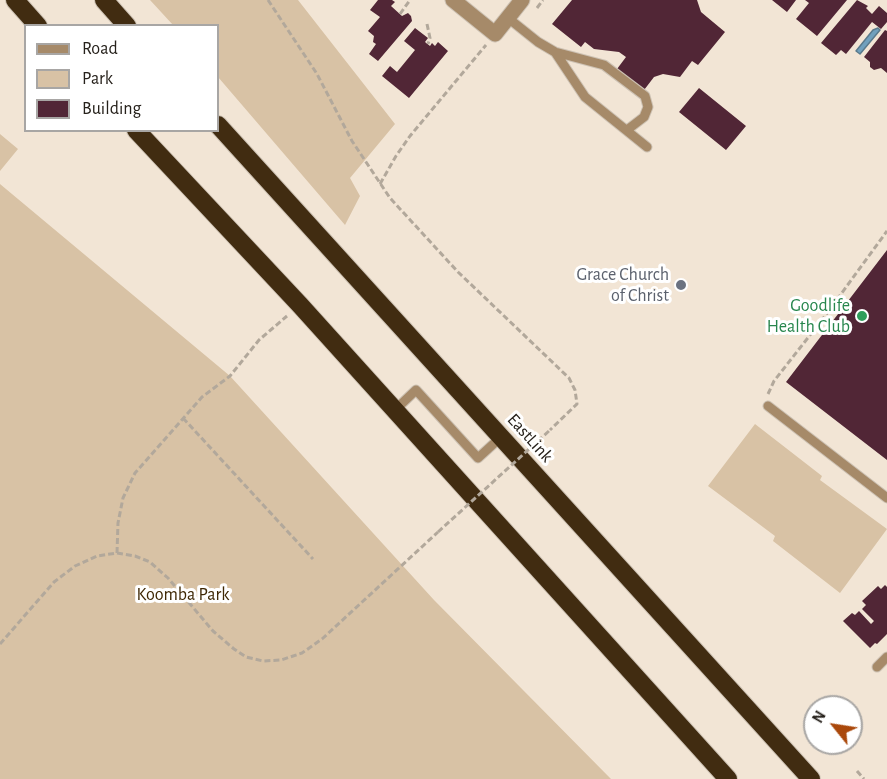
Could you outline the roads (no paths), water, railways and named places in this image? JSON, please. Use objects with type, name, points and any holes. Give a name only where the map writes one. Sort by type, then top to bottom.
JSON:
[{"type":"highway","points":[[15,0],[36,24]]},
{"type":"highway","points":[[104,0],[125,24]]},
{"type":"highway","name":"EastLink","points":[[219,126],[811,779]]},
{"type":"highway","points":[[138,132],[300,305],[728,779]]},
{"type":"street","points":[[453,0],[495,34],[522,0]]},
{"type":"lane","points":[[508,18],[538,42],[555,52],[603,65],[645,96],[648,107],[644,117],[627,130]]},
{"type":"lane","points":[[555,52],[585,97],[647,147]]},
{"type":"lane","points":[[395,410],[416,390],[478,458],[501,437]]},
{"type":"lane","points":[[768,406],[887,498]]},
{"type":"lane","points":[[876,668],[887,657]]},
{"type":"water","points":[[878,28],[880,30],[860,54],[856,51],[873,30]]},
{"type":"place","name":"Grace Church of Christ","points":[[681,285]]},
{"type":"place","name":"Goodlife Health Club","points":[[862,316]]},
{"type":"park label","name":"Koomba Park","points":[[183,595]]}]
